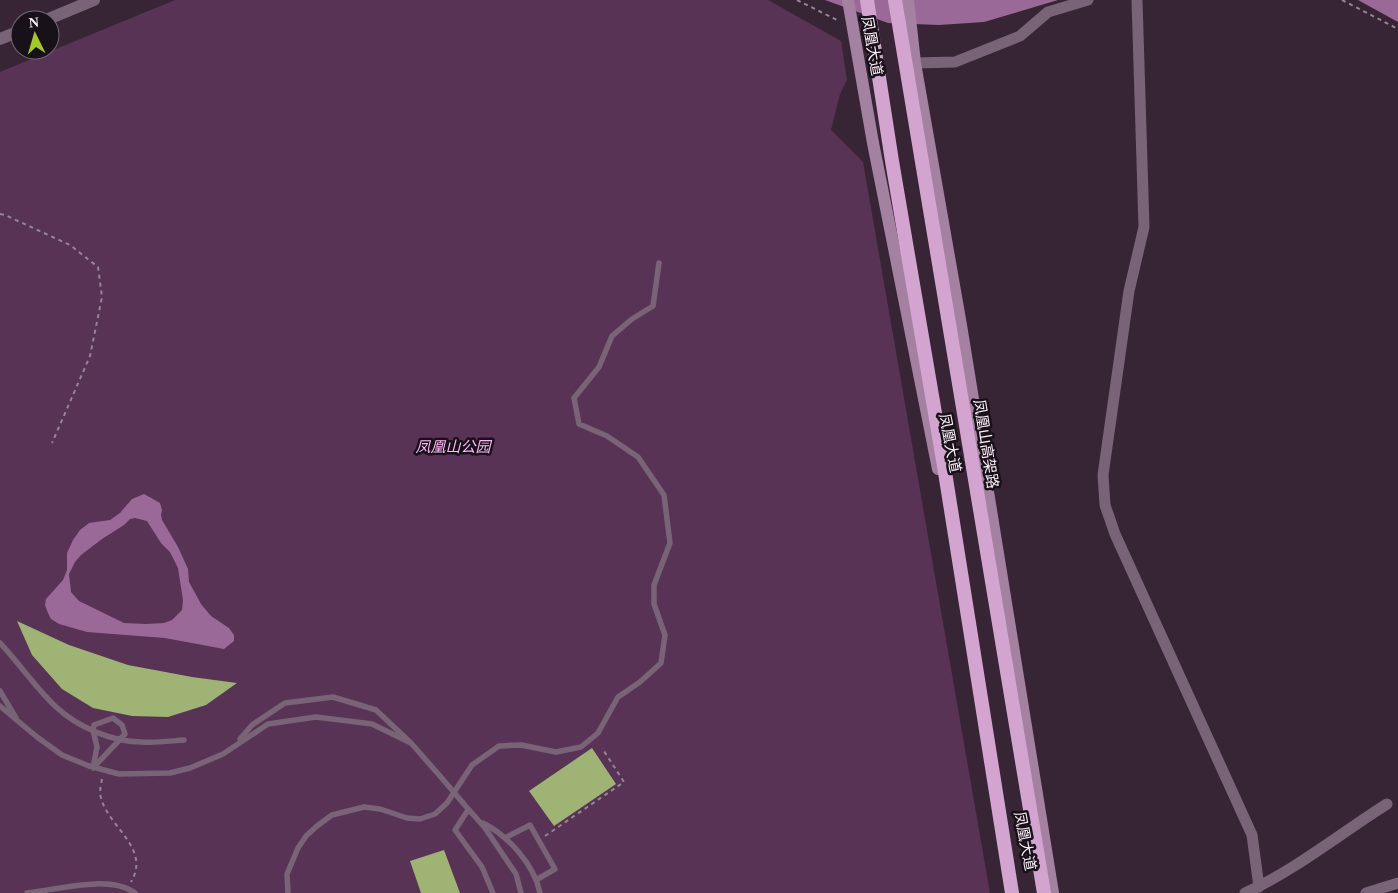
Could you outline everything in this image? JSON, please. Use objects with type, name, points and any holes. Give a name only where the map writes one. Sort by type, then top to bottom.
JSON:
[{"type":"highway","points":[[867,0],[1012,893]]},
{"type":"highway","name":"凤凰山高架路","points":[[895,0],[1044,893]]},
{"type":"main road","name":"凤凰大道","points":[[848,0],[873,143],[925,401],[1019,893]]},
{"type":"main road","name":"凤凰大道","points":[[908,0],[915,63],[1053,893]]},
{"type":"street","points":[[60,14],[94,0]]},
{"type":"street","points":[[915,63],[955,62],[1020,36],[1048,12],[1088,0]]},
{"type":"street","points":[[1137,0],[1144,227],[1129,291],[1102,475],[1105,505],[1115,534],[1252,835],[1259,887]]},
{"type":"street","points":[[1245,893],[1259,887],[1387,804]]},
{"type":"street","points":[[1366,893],[1398,882]]},
{"type":"lane","points":[[288,893],[287,874],[298,848],[316,826],[332,816],[364,807],[380,809],[408,818],[420,818],[435,814],[447,803],[472,765],[499,746],[521,745],[556,752],[581,747],[598,733],[618,697],[640,682],[661,663],[665,635],[654,604],[654,585],[670,543],[664,495],[638,457],[607,436],[579,424],[574,398],[599,367],[612,336],[632,319],[653,306],[660,263]]},
{"type":"lane","points":[[0,643],[55,706],[71,720],[93,730],[121,739],[140,742],[184,740]]},
{"type":"lane","points":[[0,691],[17,720]]},
{"type":"lane","points":[[236,744],[252,725],[285,703],[333,697],[376,710],[411,743],[479,821],[516,874],[521,893]]},
{"type":"lane","points":[[0,706],[62,755],[94,768],[118,774],[170,773],[223,754],[268,724],[316,717],[372,724],[411,743]]},
{"type":"lane","points":[[113,718],[122,725],[125,734],[94,768],[97,748],[93,730],[94,725],[113,718]]},
{"type":"lane","points":[[468,810],[455,830],[482,867],[493,893]]},
{"type":"lane","points":[[479,821],[498,831],[519,851],[536,880],[540,893]]},
{"type":"lane","points":[[505,838],[530,825],[556,869],[536,880]]},
{"type":"lane","points":[[27,893],[92,884],[128,888],[135,893]]},
{"type":"path","points":[[797,0],[852,23]]},
{"type":"path","points":[[1342,0],[1398,29]]},
{"type":"path","points":[[0,214],[4,214],[70,245],[98,267],[102,297],[90,356],[52,443]]},
{"type":"path","points":[[539,840],[624,782],[602,748]]},
{"type":"path","points":[[104,770],[100,796],[106,812],[136,852],[137,866],[135,876],[128,888]]},
{"type":"green space","name":"凤凰山公园","points":[[175,0],[768,0],[841,41],[847,80],[840,94],[831,130],[863,162],[990,893],[0,893],[0,72],[29,60],[60,60],[60,47]]},
{"type":"shaded area","points":[[825,0],[1058,0],[984,22],[939,25],[888,23]]},
{"type":"shaded area","points":[[1358,0],[1398,0],[1398,22]]},
{"type":"shaded area","points":[[144,494],[160,503],[162,520],[178,547],[188,569],[189,582],[201,604],[211,616],[229,628],[234,635],[234,641],[224,649],[165,638],[87,632],[59,624],[51,619],[45,605],[46,599],[63,580],[67,570],[67,553],[73,540],[80,530],[89,523],[110,520],[120,513],[132,499]],"holes":[[[135,518],[147,521],[161,543],[170,552],[178,568],[183,600],[182,610],[172,620],[164,623],[124,623],[79,601],[71,592],[69,574],[75,562],[81,555],[130,519]]]},
{"type":"building","points":[[17,621],[69,645],[128,665],[237,683],[206,705],[168,717],[132,716],[93,708],[62,689],[32,655]]},
{"type":"building","points":[[592,748],[616,784],[554,826],[529,791]]},
{"type":"building","points":[[444,850],[460,893],[421,893],[410,861]]}]
